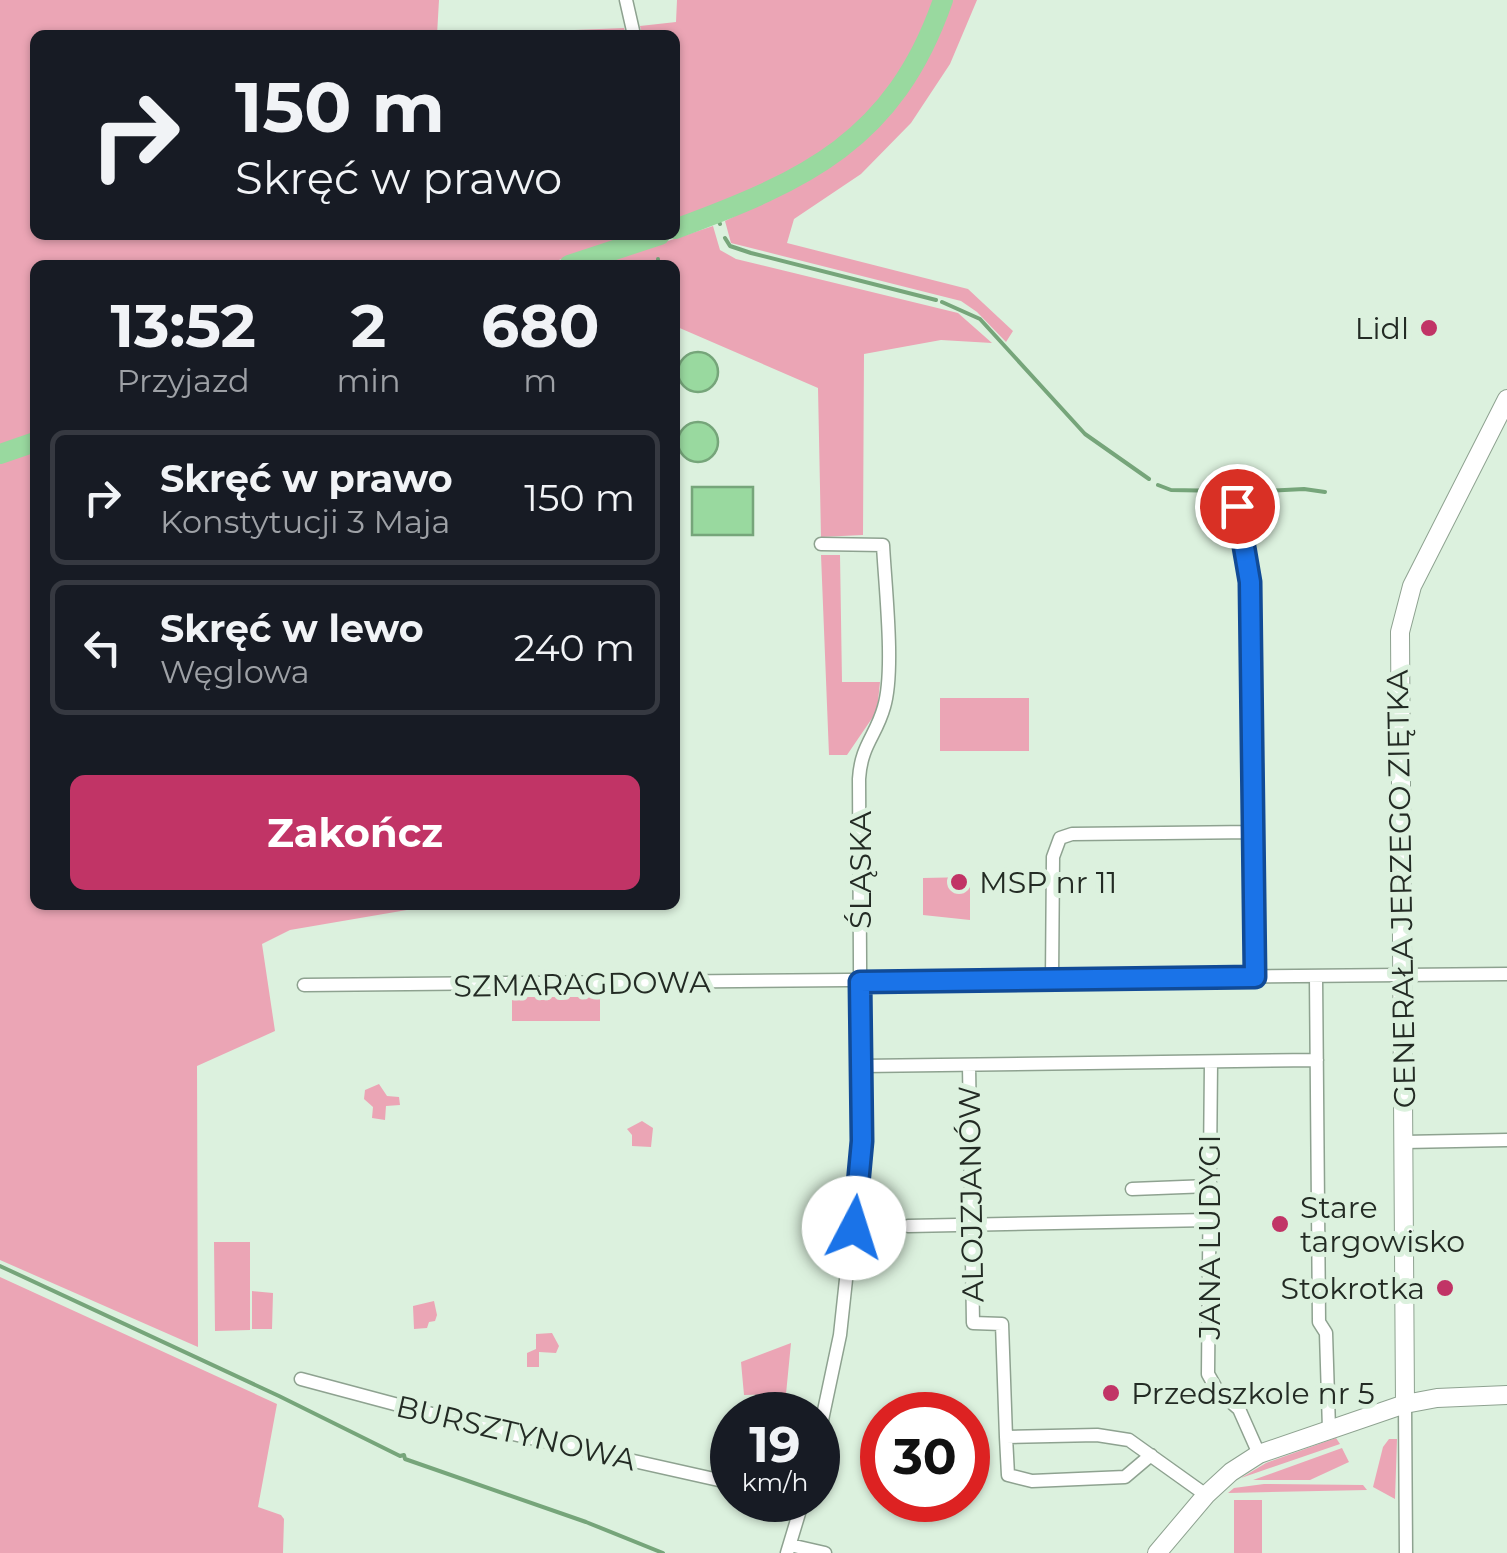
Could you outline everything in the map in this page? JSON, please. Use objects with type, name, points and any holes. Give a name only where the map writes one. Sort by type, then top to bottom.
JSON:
[{"type":"street","points":[[626,0],[633,30]]},
{"type":"street","name":"GENERAŁA JERZEGO ZIĘTKA","points":[[1405,1404],[1399,649],[1404,609],[1420,570],[1507,399]]},
{"type":"street","points":[[1237,506],[1250,582],[1255,977]]},
{"type":"street","name":"ŚLĄSKA","points":[[821,544],[883,544],[888,648],[885,706],[862,751],[859,779],[862,1141],[840,1335],[828,1392]]},
{"type":"street","points":[[1052,979],[1054,857],[1060,838],[1078,833],[1254,832]]},
{"type":"street","name":"SZMARAGDOWA","points":[[304,985],[1507,974]]},
{"type":"street","points":[[1316,977],[1319,1322],[1326,1333],[1328,1429]]},
{"type":"street","points":[[862,1066],[1317,1060]]},
{"type":"street","name":"JANA LUDYGI","points":[[1211,1062],[1208,1374],[1216,1390],[1238,1409],[1259,1454]]},
{"type":"street","name":"ALOJZJANÓW","points":[[969,1065],[974,1323],[1002,1324],[1006,1437]]},
{"type":"street","points":[[1404,1142],[1507,1140]]},
{"type":"street","points":[[1132,1189],[1208,1186]]},
{"type":"street","points":[[908,1226],[1209,1220]]},
{"type":"street","name":"BURSZTYNOWA","points":[[301,1379],[478,1426],[710,1478]]},
{"type":"street","points":[[1157,1553],[1206,1495],[1259,1454],[1405,1404],[1437,1398],[1507,1395]]},
{"type":"street","points":[[1405,1404],[1406,1553]]},
{"type":"street","points":[[1150,1455],[1125,1477],[1032,1481],[1008,1474],[1006,1437],[1113,1436],[1128,1440],[1150,1455],[1206,1495]]},
{"type":"street","points":[[797,1522],[789,1549],[823,1552]]},
{"type":"shaded area","points":[[0,0],[439,0],[437,30],[30,30],[30,240],[618,240],[559,260],[30,260],[30,437],[0,446]]},
{"type":"shaded area","points":[[677,0],[934,0],[893,83],[850,132],[796,169],[680,218],[680,30],[641,30],[640,26],[676,22]]},
{"type":"shaded area","points":[[946,0],[977,0],[950,64],[911,123],[861,174],[794,219],[787,243],[968,289],[1013,331],[1006,342],[961,301],[731,243],[725,221],[815,171],[888,110],[928,51]]},
{"type":"shaded area","points":[[713,226],[720,250],[736,259],[958,313],[992,343],[941,340],[864,354],[863,535],[821,537],[818,388],[680,328],[680,260],[611,260]]},
{"type":"shaded area","points":[[690,353],[706,353],[717,364],[717,380],[706,391],[690,391],[680,381],[680,363]]},
{"type":"shaded area","points":[[690,423],[706,423],[717,434],[717,450],[706,461],[690,461],[680,451],[680,433]]},
{"type":"shaded area","points":[[30,451],[30,910],[407,910],[290,930],[262,944],[275,1031],[197,1066],[198,1347],[0,1260],[0,460]]},
{"type":"shaded area","points":[[692,487],[753,487],[753,535],[692,535]]},
{"type":"shaded area","points":[[821,555],[840,555],[842,682],[880,682],[877,711],[847,755],[829,755]]},
{"type":"shaded area","points":[[940,698],[1029,698],[1029,751],[940,751]]},
{"type":"shaded area","points":[[970,877],[970,920],[923,915],[923,878]]},
{"type":"shaded area","points":[[512,997],[600,997],[600,1021],[512,1021]]},
{"type":"shaded area","points":[[379,1084],[387,1096],[399,1097],[400,1105],[386,1106],[385,1120],[372,1118],[373,1107],[364,1099],[365,1090]]},
{"type":"shaded area","points":[[642,1121],[653,1128],[651,1147],[632,1146],[632,1135],[627,1129]]},
{"type":"shaded area","points":[[214,1242],[250,1242],[250,1330],[215,1331]]},
{"type":"shaded area","points":[[0,1277],[277,1404],[258,1507],[284,1519],[283,1553],[0,1553]]},
{"type":"shaded area","points":[[252,1291],[273,1293],[272,1329],[252,1329]]},
{"type":"shaded area","points":[[434,1301],[435,1321],[429,1322],[427,1328],[414,1329],[413,1306]]},
{"type":"shaded area","points":[[552,1333],[559,1346],[556,1353],[539,1352],[539,1367],[527,1367],[527,1353],[536,1349],[536,1334]]},
{"type":"shaded area","points":[[791,1343],[786,1392],[744,1392],[741,1362]]},
{"type":"shaded area","points":[[1336,1438],[1340,1444],[1241,1478],[1266,1463]]},
{"type":"shaded area","points":[[1389,1439],[1397,1439],[1395,1499],[1373,1487],[1383,1447]]},
{"type":"shaded area","points":[[1342,1448],[1349,1462],[1310,1480],[1253,1480]]},
{"type":"shaded area","points":[[1264,1484],[1363,1485],[1367,1490],[1228,1493],[1234,1488]]},
{"type":"shaded area","points":[[1234,1500],[1262,1500],[1262,1553],[1234,1553]]},
{"type":"waterway","points":[[680,227],[804,173],[871,122],[899,89],[923,48],[943,0]]},
{"type":"waterway","points":[[716,215],[720,224]]},
{"type":"waterway","points":[[725,238],[730,246],[751,253],[936,300]]},
{"type":"waterway","points":[[584,260],[645,240]]},
{"type":"waterway","points":[[653,240],[654,245]]},
{"type":"waterway","points":[[942,302],[980,319],[1085,434],[1149,479]]},
{"type":"waterway","points":[[0,454],[30,444]]},
{"type":"waterway","points":[[1158,485],[1171,490],[1227,491]]},
{"type":"waterway","points":[[1243,492],[1325,492]]},
{"type":"waterway","points":[[0,1266],[404,1455],[405,1459],[663,1553]]},
{"type":"place","name":"Lidl","points":[[1429,328]]},
{"type":"place","name":"MSP nr 11","points":[[959,882]]},
{"type":"place","name":"Stare targowisko","points":[[1280,1224]]},
{"type":"place","name":"Stokrotka","points":[[1445,1288]]},
{"type":"place","name":"Przedszkole nr 5","points":[[1111,1393]]},
{"type":"route","points":[[854,1228],[862,1141],[860,982],[1255,977],[1250,582],[1237,506]]}]
